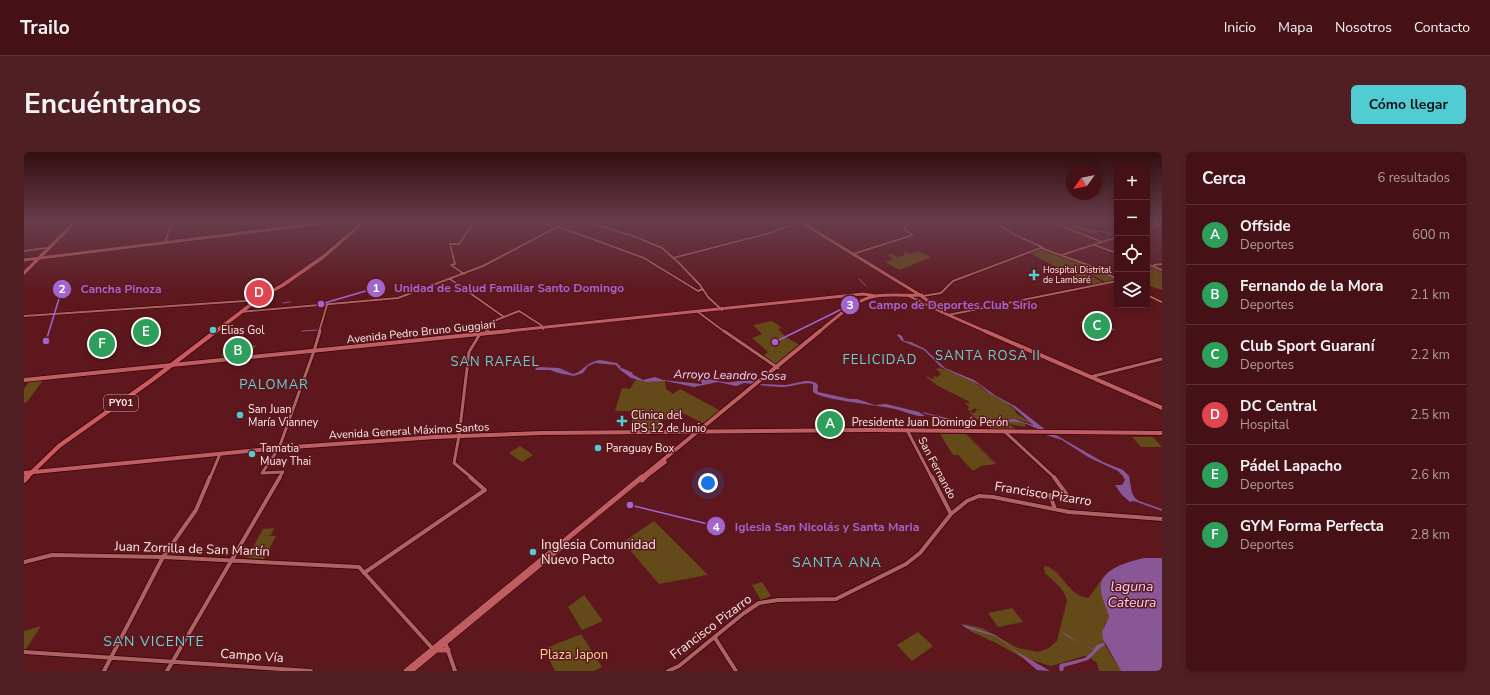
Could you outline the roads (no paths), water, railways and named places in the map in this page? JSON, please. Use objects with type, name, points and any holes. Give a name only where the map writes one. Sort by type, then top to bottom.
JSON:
[{"type":"highway","points":[[24,271],[49,245]]},
{"type":"highway","points":[[36,258],[49,245]]},
{"type":"highway","name":"PY01","points":[[27,474],[57,446],[169,366],[257,300],[329,252],[336,245]]},
{"type":"main road","points":[[24,259],[139,245]]},
{"type":"main road","points":[[840,245],[948,315],[1162,407]]},
{"type":"main road","points":[[24,259],[36,258]]},
{"type":"main road","points":[[906,296],[919,295]]},
{"type":"main road","points":[[906,296],[928,295]]},
{"type":"main road","points":[[411,671],[445,641],[777,367],[850,309],[869,296]]},
{"type":"main road","name":"Avenida Pedro Bruno Guggiari","points":[[24,381],[820,299],[869,296],[906,296]]},
{"type":"main road","points":[[1090,377],[1162,407]]},
{"type":"main road","name":"Presidente Juan Domingo Perón","points":[[699,432],[907,431],[1162,434]]},
{"type":"main road","name":"Avenida General Máximo Santos","points":[[27,474],[219,454],[459,437],[632,432],[699,432]]},
{"type":"main road","name":"Presidente Juan Domingo Perón","points":[[699,432],[757,432]]},
{"type":"main road","points":[[406,671],[435,650],[448,650]]},
{"type":"street","points":[[450,245],[455,260],[455,264],[451,265],[464,274]]},
{"type":"street","points":[[241,312],[398,298],[464,274],[524,245]]},
{"type":"street","points":[[609,245],[638,255],[698,291],[703,289]]},
{"type":"street","points":[[655,245],[662,248],[680,263],[703,289],[708,297],[721,310]]},
{"type":"street","points":[[673,258],[724,245]]},
{"type":"street","points":[[854,254],[881,245]]},
{"type":"street","points":[[1037,245],[1088,265],[1114,278]]},
{"type":"street","points":[[1062,255],[1093,245]]},
{"type":"street","points":[[1095,245],[1114,252]]},
{"type":"street","points":[[928,295],[943,292],[953,281],[1012,260],[1041,247]]},
{"type":"street","points":[[24,251],[46,248]]},
{"type":"street","points":[[1152,265],[1162,264]]},
{"type":"street","points":[[1152,265],[1162,270]]},
{"type":"street","points":[[450,279],[504,317]]},
{"type":"street","points":[[906,296],[948,315],[1114,281]]},
{"type":"street","points":[[919,295],[936,294]]},
{"type":"street","points":[[1150,296],[1162,302]]},
{"type":"street","points":[[24,316],[257,300]]},
{"type":"street","points":[[167,671],[283,472],[262,473],[279,449],[314,352],[327,304]]},
{"type":"street","points":[[490,334],[481,326],[519,311],[541,325],[543,328]]},
{"type":"street","points":[[698,312],[777,367]]},
{"type":"street","points":[[435,650],[364,573],[485,490],[454,463],[459,437],[470,349],[480,335]]},
{"type":"street","points":[[1090,377],[1162,359]]},
{"type":"street","name":"San Fernando","points":[[907,431],[951,514]]},
{"type":"street","points":[[1005,432],[1057,480],[1069,498],[1050,495],[1055,510]]},
{"type":"street","points":[[104,671],[163,557],[196,510],[219,454]]},
{"type":"street","name":"Francisco Pizarro","points":[[668,671],[680,666],[744,613],[759,604],[778,600],[836,599],[906,564],[920,553],[951,514],[967,501],[979,496],[993,497],[1055,510],[1162,520]]},
{"type":"street","name":"Juan Zorrilla de San Martín","points":[[24,562],[52,555],[163,557],[359,567],[364,573]]},
{"type":"street","points":[[715,638],[736,671]]},
{"type":"street","points":[[445,641],[455,671]]},
{"type":"street","name":"Campo Vía","points":[[24,652],[111,659],[311,671]]},
{"type":"water","points":[[897,335],[902,336],[904,341],[911,342],[925,349],[945,368],[974,380],[996,396],[1015,406],[1047,431],[1018,422],[1004,422],[1004,426],[1000,426],[973,416],[989,421],[999,422],[1014,419],[1033,425],[1012,406],[989,393],[978,384],[941,367],[924,350],[902,341]]},
{"type":"water","points":[[600,360],[617,363],[621,367],[619,369],[616,365],[595,363],[588,366],[583,373],[574,376],[550,370],[535,369],[538,367],[559,368],[573,374],[577,373],[591,363]]},
{"type":"water","points":[[622,368],[643,380],[655,377],[663,380],[701,384],[701,380],[707,379],[724,382],[747,380],[756,382],[754,384],[744,383],[736,386],[718,382],[694,387],[666,381],[646,382],[631,378],[619,369]]},
{"type":"water","points":[[805,381],[816,383],[818,386],[818,392],[850,399],[857,399],[875,405],[886,404],[919,412],[925,416],[913,415],[887,407],[851,402],[818,395],[813,392],[813,384],[810,383],[782,387],[760,385],[786,385]]},
{"type":"water","points":[[922,412],[962,421],[970,419],[970,417],[973,416],[971,420],[960,422]]},
{"type":"water","points":[[1046,435],[1056,435],[1103,462],[1123,470],[1129,476],[1132,493],[1135,498],[1139,501],[1162,509],[1162,511],[1134,501],[1130,502],[1122,495],[1115,485],[1122,485],[1125,480],[1118,471],[1088,457],[1062,440]]},
{"type":"water","name":"laguna Cateura","points":[[1144,558],[1162,558],[1162,671],[1121,671],[1103,639],[1102,632],[1109,617],[1101,590],[1101,583],[1104,577],[1115,568]]},
{"type":"water","points":[[961,624],[995,635],[1019,653],[1050,671],[1037,670],[1013,649],[995,636],[966,628]]},
{"type":"water","points":[[1059,629],[1091,648],[1094,649],[1097,645],[1104,643],[1105,645],[1088,660],[1064,667],[1063,671],[1060,671],[1060,664],[1085,658],[1094,650],[1067,636]]},
{"type":"waterway","points":[[859,279],[866,286]]},
{"type":"waterway","name":"Arroyo Leandro Sosa","points":[[283,303],[290,302]]},
{"type":"waterway","name":"Arroyo Leandro Sosa","points":[[302,331],[318,330]]},
{"type":"place","name":"Hospital Distrital de Lambaré","points":[[1034,275]]},
{"type":"place","name":"DC Central","points":[[259,293]]},
{"type":"place","name":"Unidad de Salud Familiar Santo Domingo","points":[[321,304]]},
{"type":"place","name":"Club Sport Guaraní","points":[[1097,326]]},
{"type":"place","name":"Elias Gol","points":[[213,330]]},
{"type":"place","name":"Pádel Lapacho","points":[[146,332]]},
{"type":"place","name":"Cancha Pinoza","points":[[46,341]]},
{"type":"place","name":"Campo de Deportes Club Sirio","points":[[775,342]]},
{"type":"place","name":"GYM Forma Perfecta","points":[[102,344]]},
{"type":"place","name":"Fernando de la Mora","points":[[238,351]]},
{"type":"place","name":"San Juan María Vianney","points":[[240,415]]},
{"type":"place","name":"Clinica del IPS 12 de Junio","points":[[622,421]]},
{"type":"place","name":"Offside","points":[[830,424]]},
{"type":"place","name":"Paraguay Box","points":[[598,448]]},
{"type":"place","name":"Tamatia Muay Thai","points":[[252,454]]},
{"type":"place","name":"Iglesia San Nicolás y Santa Maria","points":[[630,505]]},
{"type":"place","name":"Inglesia Comunidad Nuevo Pacto","points":[[533,552]]},
{"type":"district","name":"SANTA ROSA II","points":[[988,356]]},
{"type":"district","name":"FELICIDAD","points":[[880,360]]},
{"type":"district","name":"SAN RAFAEL","points":[[495,362]]},
{"type":"district","name":"PALOMAR","points":[[274,385]]},
{"type":"district","name":"SANTA ANA","points":[[837,562]]},
{"type":"district","name":"SAN VICENTE","points":[[154,641]]},
{"type":"park label","name":"Plaza Japon","points":[[574,655]]}]
